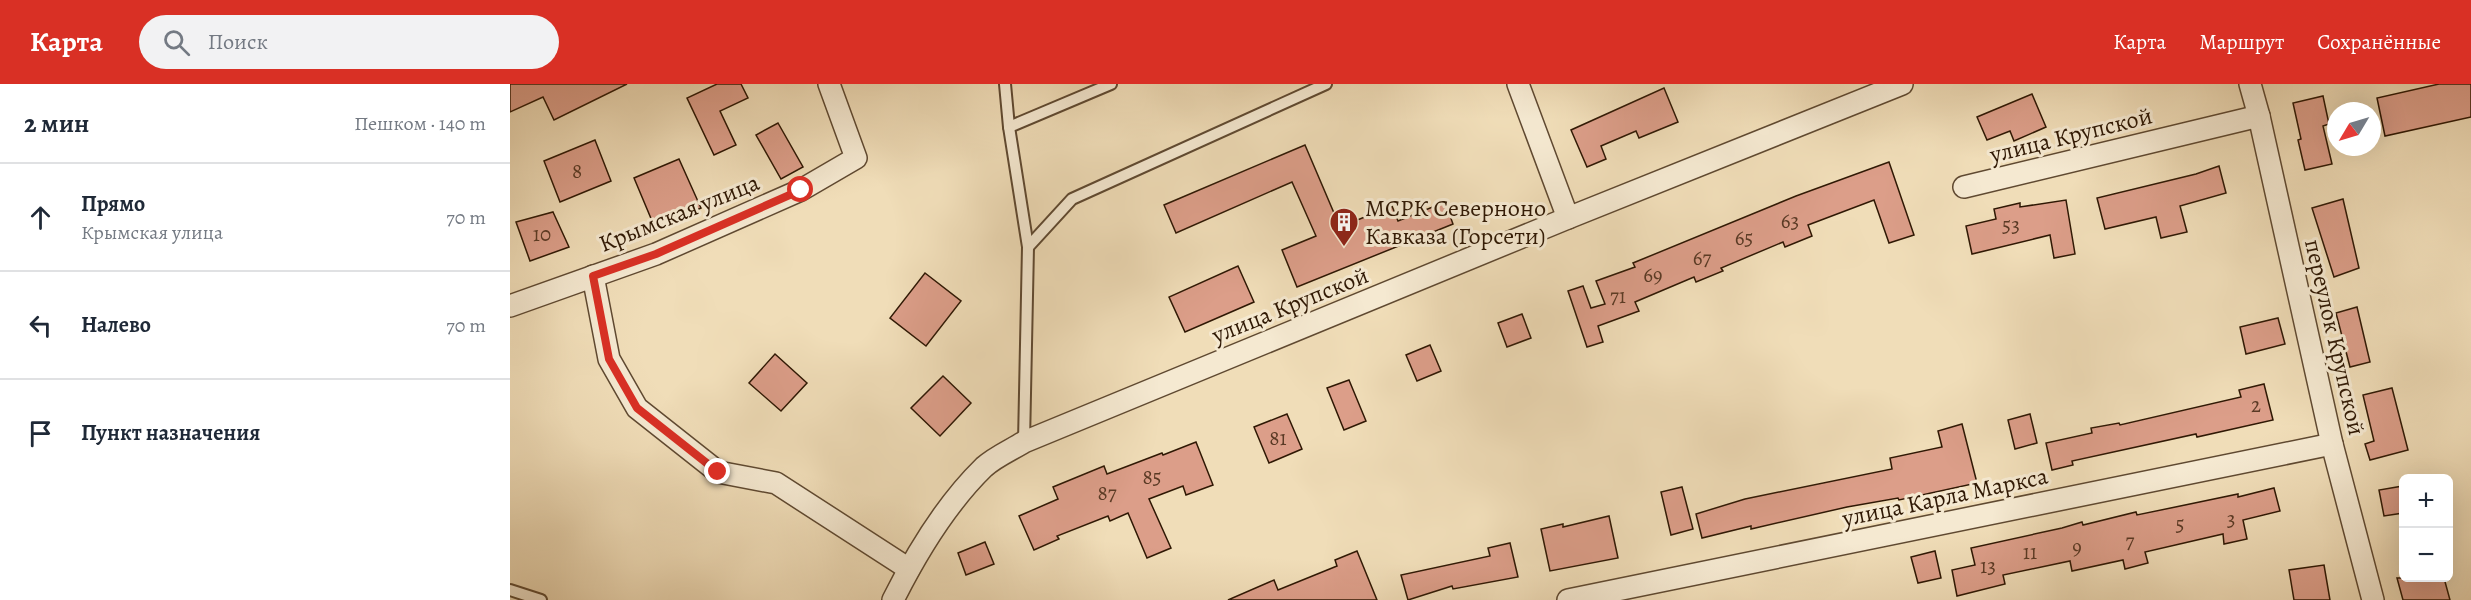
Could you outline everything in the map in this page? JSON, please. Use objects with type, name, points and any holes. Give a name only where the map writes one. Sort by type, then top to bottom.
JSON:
[{"type":"street","name":"Крымская улица","points":[[510,306],[656,254],[791,195],[856,158],[829,84]]},
{"type":"street","points":[[1518,84],[1568,218]]},
{"type":"street","name":"улица Крупской","points":[[893,600],[909,569],[945,512],[986,465],[1024,442],[1568,218],[1902,84]]},
{"type":"street","name":"переулок Крупской","points":[[2250,84],[2332,444],[2373,600]]},
{"type":"street","name":"улица Крупской","points":[[1964,187],[2259,116]]},
{"type":"street","points":[[593,276],[609,359],[637,408],[718,472],[776,483],[909,569]]},
{"type":"street","name":"улица Карла Маркса","points":[[1568,600],[2332,444]]},
{"type":"lane","points":[[1005,84],[1009,127],[1028,247],[1024,442]]},
{"type":"lane","points":[[1009,127],[1111,84]]},
{"type":"lane","points":[[1028,247],[1072,199],[1326,84]]},
{"type":"lane","points":[[510,590],[541,600]]},
{"type":"building","points":[[510,84],[627,84],[554,120],[543,97],[510,112]]},
{"type":"building","points":[[717,84],[741,84],[748,98],[720,111],[736,145],[714,155],[687,98]]},
{"type":"building","points":[[2439,84],[2471,84],[2471,117],[2385,136],[2381,102],[2378,102],[2377,98]]},
{"type":"building","points":[[1664,88],[1678,122],[1639,138],[1636,131],[1601,146],[1606,159],[1587,167],[1571,130]]},
{"type":"building","points":[[2032,94],[2046,127],[2014,141],[2010,131],[1987,140],[1977,117]]},
{"type":"building","points":[[2323,96],[2327,125],[2323,126],[2327,156],[2330,156],[2332,164],[2305,170],[2293,103]]},
{"type":"building","points":[[778,123],[803,167],[781,179],[756,135]]},
{"type":"building","points":[[595,140],[611,181],[560,202],[544,161]]},
{"type":"building","points":[[1305,145],[1340,227],[1392,206],[1398,221],[1445,202],[1453,224],[1297,287],[1282,250],[1316,236],[1292,182],[1176,233],[1164,205]]},
{"type":"building","points":[[679,159],[701,208],[655,228],[634,178]]},
{"type":"building","points":[[1889,162],[1914,235],[1889,243],[1874,200],[1808,225],[1812,236],[1785,247],[1783,242],[1721,268],[1723,271],[1696,282],[1694,277],[1635,302],[1639,311],[1598,326],[1603,342],[1587,347],[1568,291],[1583,286],[1591,308],[1605,304],[1596,281],[1635,267],[1633,263],[1796,196]]},
{"type":"building","points":[[2219,166],[2226,193],[2180,206],[2187,232],[2161,238],[2156,217],[2105,229],[2097,198],[2196,174]]},
{"type":"building","points":[[2343,199],[2359,268],[2334,277],[2312,208]]},
{"type":"building","points":[[2066,200],[2075,254],[2054,258],[2050,235],[1972,254],[1966,226],[1996,219],[1994,209],[2020,203],[2020,207]]},
{"type":"building","points":[[553,212],[569,247],[530,261],[516,222]]},
{"type":"building","points":[[1238,266],[1254,302],[1185,332],[1169,297]]},
{"type":"building","points":[[925,273],[961,301],[926,346],[890,318]]},
{"type":"building","points":[[2357,307],[2370,362],[2350,367],[2336,313]]},
{"type":"building","points":[[1522,314],[1531,338],[1507,347],[1498,323]]},
{"type":"building","points":[[2278,318],[2285,344],[2246,354],[2240,327]]},
{"type":"building","points":[[1430,345],[1441,371],[1417,381],[1406,355]]},
{"type":"building","points":[[775,354],[807,383],[781,411],[749,383]]},
{"type":"building","points":[[943,376],[971,403],[940,436],[911,408]]},
{"type":"building","points":[[1349,380],[1366,421],[1344,430],[1327,388]]},
{"type":"building","points":[[2264,384],[2273,420],[2072,461],[2073,465],[2052,470],[2046,443],[2092,433],[2091,428],[2119,423],[2120,425],[2241,397],[2239,390]]},
{"type":"building","points":[[2392,388],[2408,450],[2370,460],[2365,444],[2374,441],[2363,395]]},
{"type":"building","points":[[1287,414],[1302,449],[1269,463],[1254,427]]},
{"type":"building","points":[[2030,414],[2037,443],[2015,449],[2008,420]]},
{"type":"building","points":[[1962,424],[1977,483],[1899,500],[1898,498],[1847,507],[1751,529],[1751,526],[1702,538],[1696,514],[1745,499],[1892,469],[1890,458],[1942,447],[1938,431]]},
{"type":"building","points":[[1196,442],[1213,485],[1186,495],[1183,486],[1149,499],[1171,548],[1147,558],[1128,513],[1110,521],[1108,516],[1057,536],[1059,539],[1034,550],[1019,516],[1058,499],[1053,487],[1104,466],[1107,474]]},
{"type":"building","points":[[1682,487],[1693,529],[1671,535],[1661,492]]},
{"type":"building","points":[[2399,487],[2399,514],[2384,516],[2379,490]]},
{"type":"building","points":[[2274,488],[2280,511],[2243,520],[2247,539],[2224,544],[2223,534],[2145,552],[2148,563],[2125,569],[2123,560],[2072,571],[2070,561],[2003,575],[2005,584],[1957,596],[1952,570],[1975,565],[1971,548],[2082,522],[2083,525],[2136,512],[2137,515],[2238,494],[2238,497]]},
{"type":"building","points":[[1609,516],[1618,558],[1550,571],[1541,529],[1563,524],[1563,527]]},
{"type":"building","points":[[985,542],[994,564],[966,575],[958,553]]},
{"type":"building","points":[[1510,543],[1518,577],[1453,589],[1452,586],[1408,600],[1401,575],[1490,556],[1488,548]]},
{"type":"building","points":[[1357,551],[1377,600],[1228,600],[1274,580],[1278,590],[1337,566],[1335,560]]},
{"type":"building","points":[[1935,551],[1941,578],[1918,583],[1911,557]]},
{"type":"building","points":[[2324,565],[2330,600],[2294,600],[2289,570]]},
{"type":"building","points":[[2397,578],[2399,582],[2445,582],[2450,600],[2403,600]]},
{"type":"place","name":"МСРК Северноно Кавказа (Горсети)","points":[[1344,248]]},
{"type":"route","points":[[718,472],[637,408],[609,359],[593,276],[656,254],[801,190]]}]
